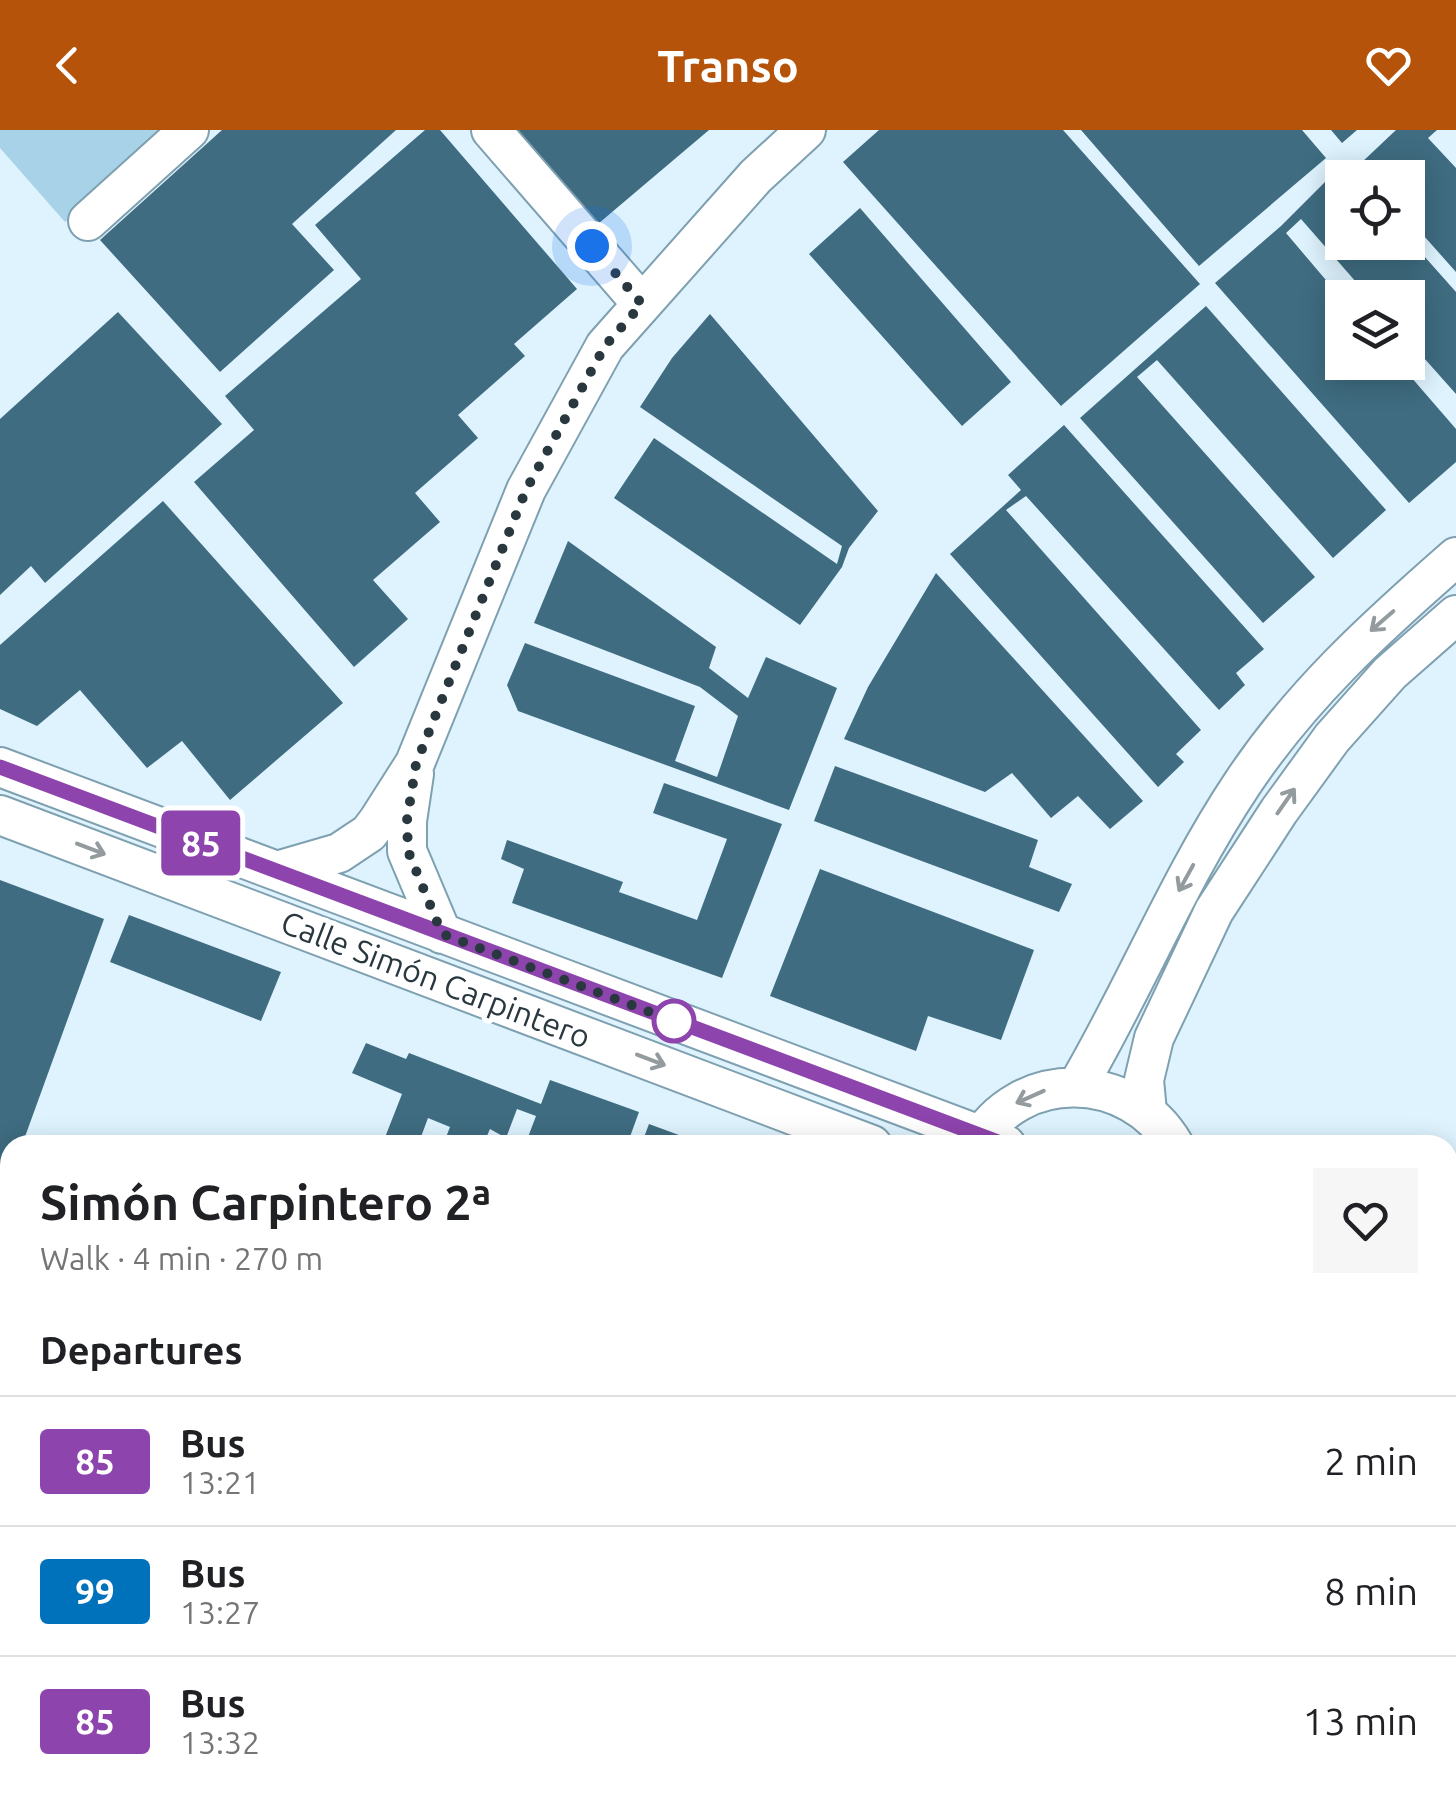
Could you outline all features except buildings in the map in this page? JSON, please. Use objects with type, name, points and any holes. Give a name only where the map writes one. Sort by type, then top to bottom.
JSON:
[{"type":"street","points":[[88,221],[189,130]]},
{"type":"street","points":[[491,130],[642,304]]},
{"type":"street","points":[[396,963],[363,904],[363,858],[369,833],[416,764],[526,490],[605,346],[756,176],[806,130]]},
{"type":"street","points":[[1078,1085],[1114,1023],[1161,922],[1243,783],[1302,704],[1364,638],[1456,557]]},
{"type":"street","points":[[1147,1112],[1144,1080],[1154,1038],[1214,911],[1278,811],[1332,738],[1390,672],[1456,615]]},
{"type":"street","points":[[416,764],[407,820],[408,851],[442,934]]},
{"type":"street","name":"Calle Simón Carpintero","points":[[0,767],[970,1135]]},
{"type":"street","name":"Calle Simón Carpintero","points":[[0,815],[846,1135]]},
{"type":"street","points":[[278,872],[339,853],[369,833]]},
{"type":"street","points":[[300,928],[363,904],[381,888],[408,851]]},
{"type":"street","points":[[992,1135],[1007,1108],[1041,1090],[1078,1085],[1115,1093],[1147,1112],[1166,1135]]},
{"type":"shaded area","points":[[0,130],[167,130],[65,222],[0,148]]},
{"type":"bus line","name":"85","points":[[0,767],[979,1135]]},
{"type":"route","points":[[592,246],[642,304],[605,346],[526,490],[416,764],[407,820],[408,851],[442,934],[674,1021]]}]
